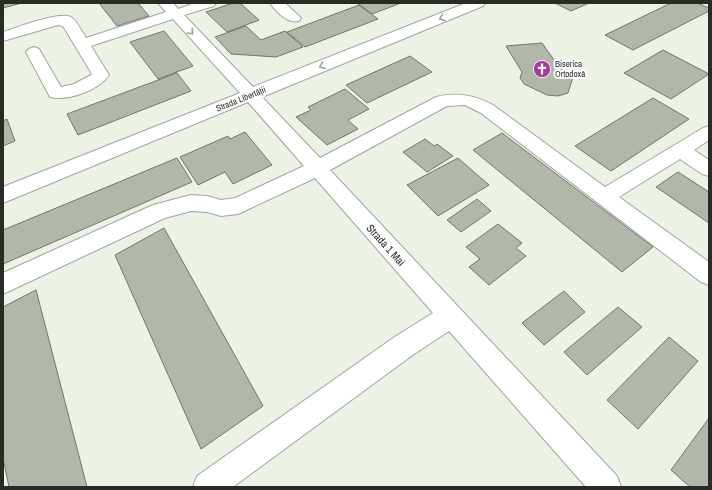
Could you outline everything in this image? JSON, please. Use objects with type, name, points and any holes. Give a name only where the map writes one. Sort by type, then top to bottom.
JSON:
[{"type":"street","points":[[82,44],[170,9],[208,3]]},
{"type":"street","points":[[276,3],[294,18]]},
{"type":"street","name":"Strada Libertății","points":[[3,195],[478,3]]},
{"type":"street","name":"Strada 1 Mai","points":[[170,9],[318,168],[450,316],[606,487]]},
{"type":"street","points":[[3,37],[65,20],[69,23],[101,75],[97,80],[62,93],[56,93],[34,52]]},
{"type":"street","points":[[3,284],[160,211],[191,204],[207,204],[221,208],[238,206],[318,168],[442,101],[456,98],[470,101],[487,109],[709,275]]},
{"type":"street","points":[[604,197],[709,132]]},
{"type":"street","points":[[680,150],[709,169]]},
{"type":"street","points":[[208,487],[405,345],[450,316]]},
{"type":"building","points":[[3,3],[22,3],[3,8]]},
{"type":"building","points":[[99,3],[138,3],[149,16],[117,26]]},
{"type":"building","points":[[233,3],[240,3],[259,20],[227,32],[206,12]]},
{"type":"building","points":[[357,3],[401,3],[372,14]]},
{"type":"building","points":[[555,3],[589,3],[571,11]]},
{"type":"building","points":[[671,3],[697,3],[709,8],[709,11],[633,50],[605,35]]},
{"type":"building","points":[[359,5],[378,19],[305,47],[287,32]]},
{"type":"building","points":[[246,26],[261,40],[285,31],[303,47],[276,57],[231,54],[215,37]]},
{"type":"building","points":[[164,31],[193,66],[158,79],[130,42]]},
{"type":"building","name":"Biserica Ortodoxă","points":[[542,43],[559,67],[570,73],[573,77],[568,93],[558,96],[547,95],[524,84],[520,78],[522,72],[506,46]]},
{"type":"building","points":[[663,50],[709,74],[671,99],[624,73]]},
{"type":"building","points":[[410,56],[432,72],[367,103],[346,85]]},
{"type":"building","points":[[177,73],[191,91],[78,135],[67,114]]},
{"type":"building","points":[[345,89],[369,109],[348,120],[358,129],[327,145],[296,117],[311,110],[308,107]]},
{"type":"building","points":[[653,98],[689,119],[611,171],[575,146]]},
{"type":"building","points":[[7,119],[15,141],[3,146],[3,121]]},
{"type":"building","points":[[245,132],[272,165],[233,184],[225,172],[198,185],[180,157],[228,136],[230,139]]},
{"type":"building","points":[[502,133],[653,247],[622,272],[473,150]]},
{"type":"building","points":[[425,139],[434,146],[437,144],[453,156],[427,172],[403,152]]},
{"type":"building","points":[[177,158],[192,182],[3,264],[3,230]]},
{"type":"building","points":[[458,158],[489,185],[438,216],[407,185]]},
{"type":"building","points":[[678,172],[709,192],[709,223],[656,187]]},
{"type":"building","points":[[477,199],[491,211],[461,232],[447,220]]},
{"type":"building","points":[[498,224],[522,243],[516,248],[526,256],[489,285],[469,267],[480,259],[466,247]]},
{"type":"building","points":[[164,228],[263,406],[201,449],[115,255]]},
{"type":"building","points":[[36,290],[87,487],[9,487],[3,458],[3,307]]},
{"type":"building","points":[[564,291],[585,312],[544,345],[522,323]]},
{"type":"building","points":[[618,307],[642,327],[587,375],[564,352]]},
{"type":"building","points":[[669,337],[698,361],[638,429],[607,400]]},
{"type":"building","points":[[709,418],[709,487],[690,487],[671,470]]},
{"type":"place","name":"Biserica Ortodoxă","points":[[542,69]]}]
